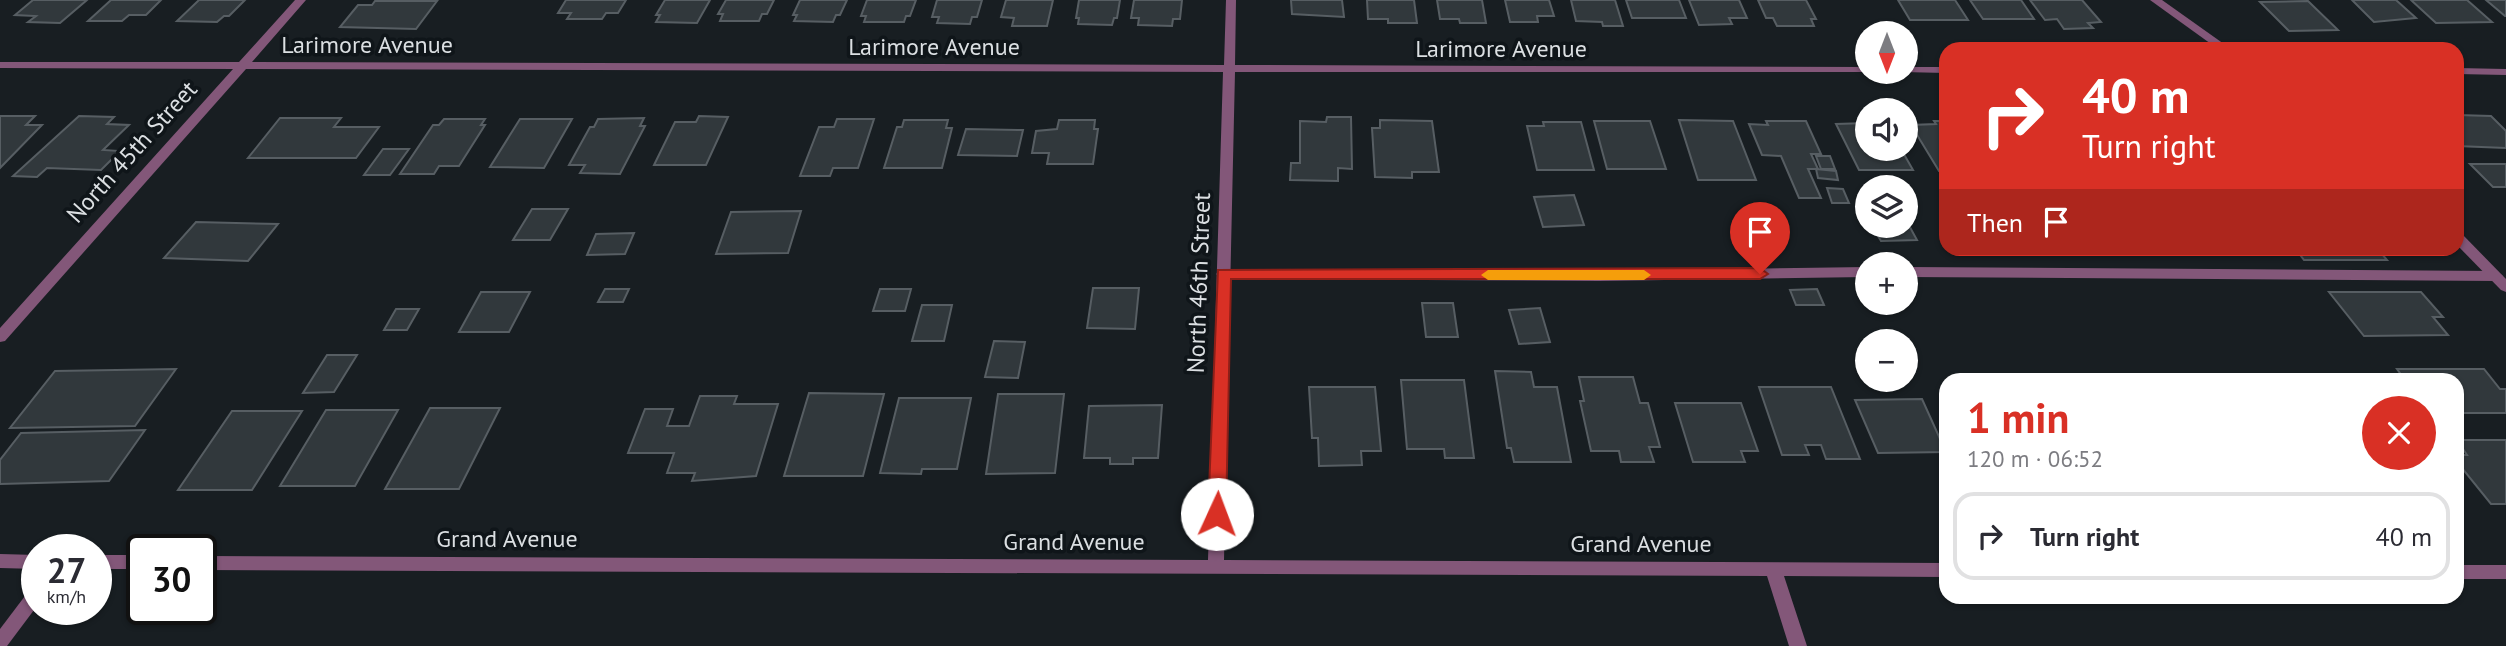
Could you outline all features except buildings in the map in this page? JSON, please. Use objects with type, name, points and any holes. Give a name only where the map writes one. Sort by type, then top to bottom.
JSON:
[{"type":"street","name":"North 45th Street","points":[[0,337],[301,0]]},
{"type":"street","name":"North 46th Street","points":[[1216,567],[1231,0]]},
{"type":"street","points":[[2155,0],[2215,42]]},
{"type":"street","name":"Larimore Avenue","points":[[0,65],[1855,70]]},
{"type":"street","points":[[1918,70],[1939,71]]},
{"type":"street","points":[[2464,71],[2506,72]]},
{"type":"street","points":[[2464,244],[2506,287]]},
{"type":"street","points":[[1223,274],[1599,276],[1855,272]]},
{"type":"street","points":[[1918,272],[2496,276]]},
{"type":"street","points":[[0,561],[21,562]]},
{"type":"street","name":"Grand Avenue","points":[[217,562],[1939,570]]},
{"type":"street","points":[[1773,569],[1798,646]]},
{"type":"street","points":[[2464,572],[2506,572]]},
{"type":"street","points":[[0,642],[21,614]]},
{"type":"slow traffic","points":[[1488,275],[1644,275]]},
{"type":"route","points":[[1217,514],[1223,274],[1760,274]]}]
